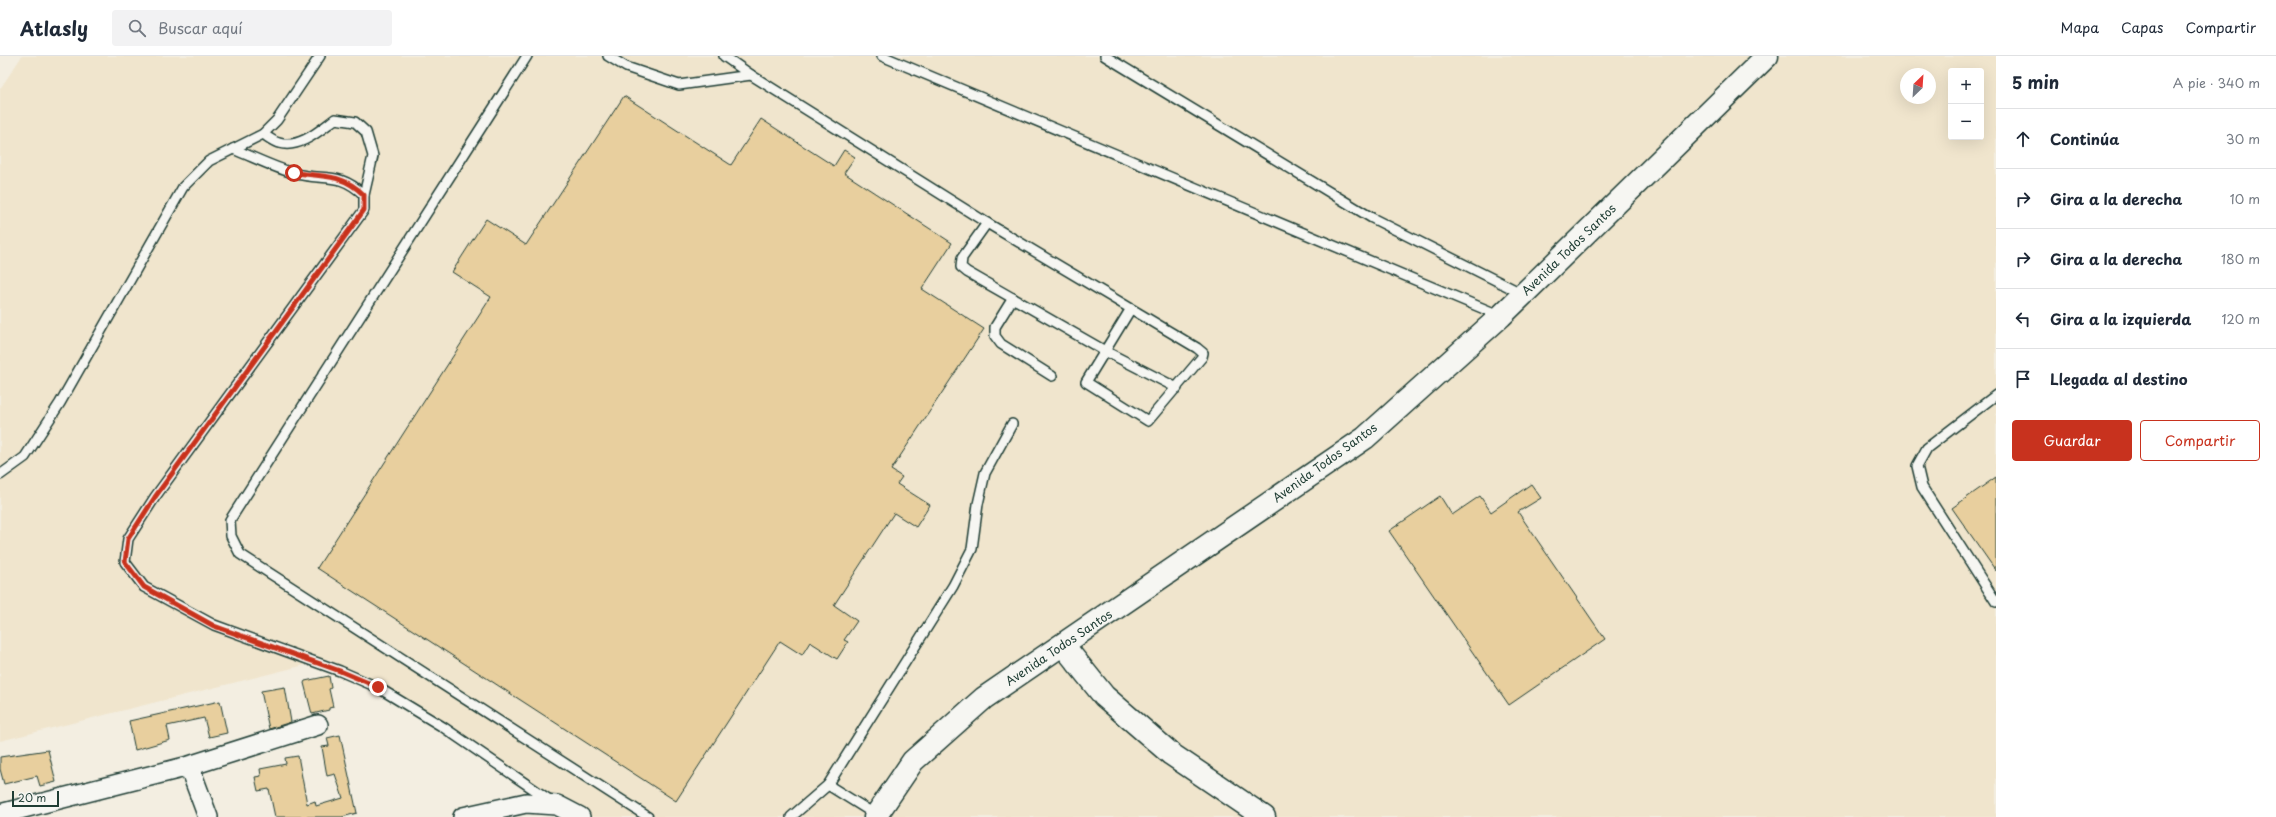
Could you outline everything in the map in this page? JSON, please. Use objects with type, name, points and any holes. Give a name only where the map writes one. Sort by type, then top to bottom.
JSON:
[{"type":"street","name":"Avenida Todos Santos","points":[[875,816],[913,762],[984,698],[1365,438],[1501,316],[1767,56]]},
{"type":"street","points":[[1063,645],[1104,696],[1171,754],[1264,817]]},
{"type":"street","points":[[0,814],[189,766],[318,725]]},
{"type":"street","points":[[189,766],[208,817]]},
{"type":"street","points":[[463,817],[526,803],[557,805],[580,817]]},
{"type":"lane","points":[[0,475],[25,457],[45,427],[183,187],[208,161],[263,134],[277,120],[320,56]]},
{"type":"lane","points":[[527,56],[230,520],[230,536],[240,554],[648,817]]},
{"type":"lane","points":[[608,56],[626,67],[678,85],[751,75]]},
{"type":"lane","points":[[724,56],[751,75],[987,223],[1203,353],[1202,357],[1151,420],[1144,420],[1086,382],[1130,310]]},
{"type":"lane","points":[[882,56],[1501,316]]},
{"type":"lane","points":[[1105,56],[1372,218],[1523,294]]},
{"type":"lane","points":[[263,134],[280,144],[295,143],[309,138],[335,119],[354,122],[366,132],[373,156],[364,195],[364,210],[155,497],[128,539],[125,562],[144,587],[214,626],[340,671],[378,687],[443,726],[557,805]]},
{"type":"lane","points":[[233,149],[294,173],[339,178],[354,185],[364,195]]},
{"type":"lane","points":[[987,223],[962,258],[961,267],[967,272],[1105,351],[1177,388]]},
{"type":"lane","points":[[1012,298],[995,328],[995,336],[1001,344],[1052,376]]},
{"type":"lane","points":[[1996,394],[1927,448],[1918,466],[1922,487],[1996,602]]},
{"type":"lane","points":[[791,817],[828,785],[953,586],[972,550],[978,504],[985,473],[1012,424]]},
{"type":"lane","points":[[828,785],[875,816]]},
{"type":"shaded area","points":[[22,56],[1996,56],[1996,817],[572,817],[329,659],[0,741],[0,89]]},
{"type":"building","points":[[624,96],[731,165],[761,119],[834,166],[844,150],[855,157],[844,173],[952,243],[922,289],[984,329],[891,470],[902,477],[897,484],[930,505],[916,527],[894,513],[834,605],[857,621],[844,640],[848,642],[837,659],[810,642],[802,655],[780,641],[676,801],[317,568],[491,297],[452,272],[486,219],[526,245]]},
{"type":"building","points":[[1996,477],[1996,571],[1952,508]]},
{"type":"building","points":[[1531,484],[1541,498],[1518,512],[1605,639],[1509,705],[1389,531],[1440,496],[1452,515],[1480,496],[1491,512]]},
{"type":"building","points":[[329,676],[331,688],[329,689],[333,707],[329,708],[329,710],[312,714],[304,683],[305,681]]},
{"type":"building","points":[[285,687],[291,722],[269,729],[261,691]]},
{"type":"building","points":[[220,701],[227,733],[209,737],[204,718],[167,726],[170,740],[135,750],[129,721]]},
{"type":"building","points":[[340,735],[357,813],[342,817],[275,817],[269,789],[258,791],[255,777],[261,776],[260,769],[286,764],[285,758],[298,756],[307,804],[315,801],[316,806],[343,798],[335,774],[327,776],[322,747],[329,746],[327,738]]},
{"type":"building","points":[[48,750],[56,782],[40,786],[37,776],[4,784],[0,769],[0,757]]},
{"type":"route","points":[[294,173],[339,178],[354,185],[364,195],[364,210],[155,497],[128,539],[125,562],[144,587],[214,626],[340,671],[378,687]]}]
